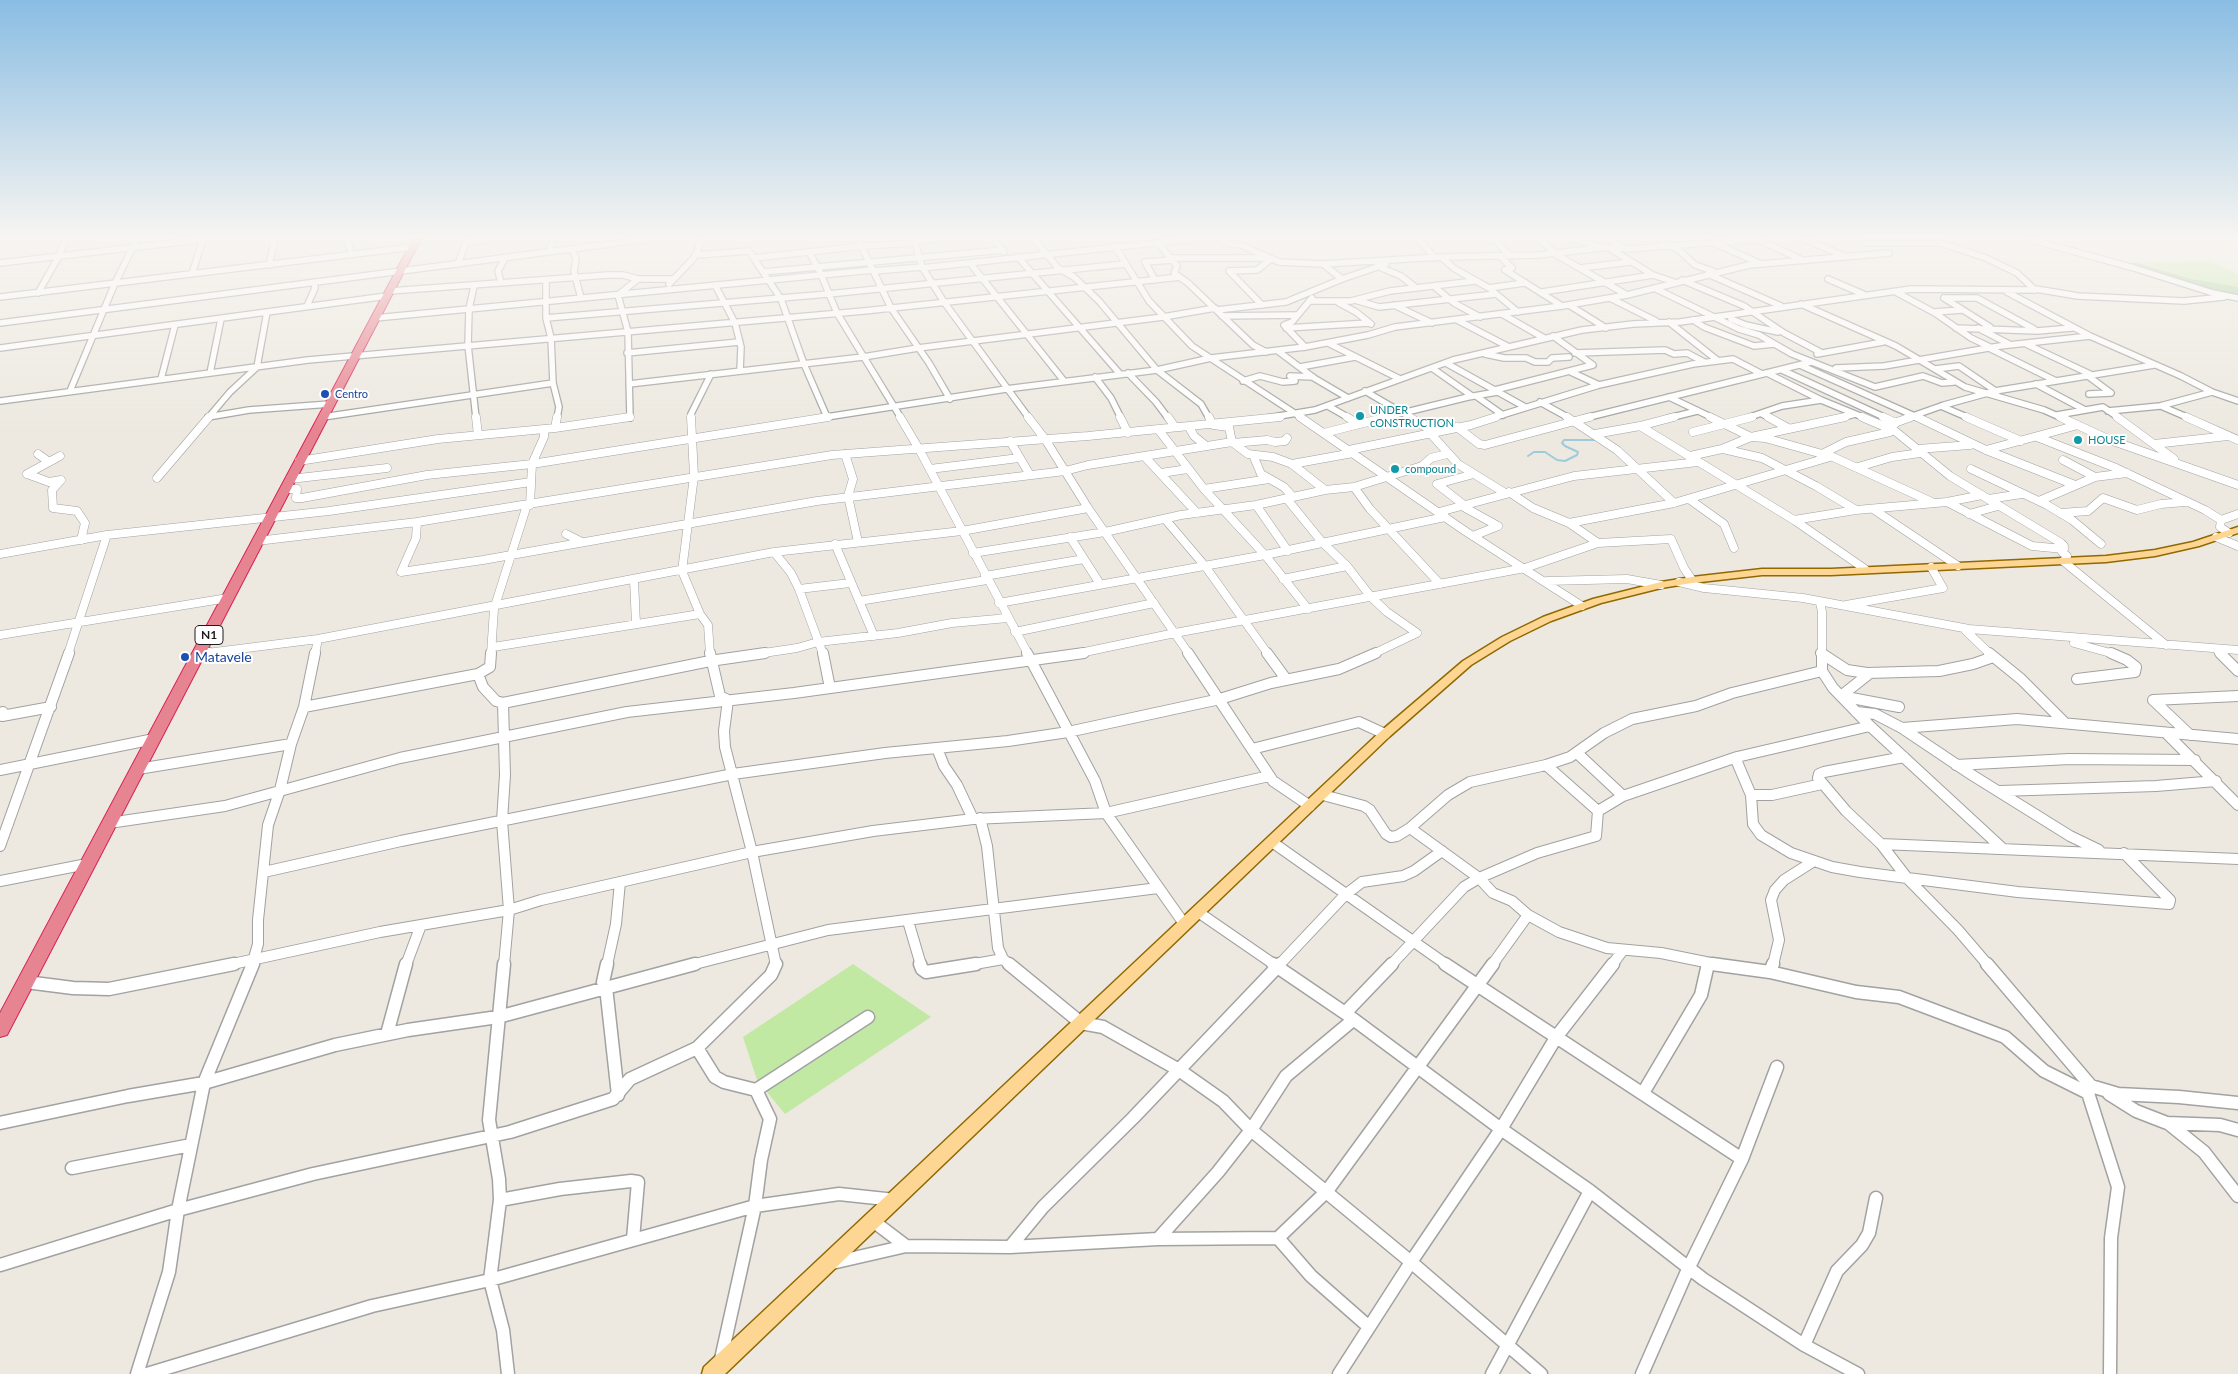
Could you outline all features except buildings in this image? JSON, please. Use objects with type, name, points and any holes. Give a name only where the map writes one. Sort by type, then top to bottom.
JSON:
[{"type":"highway","name":"N1","points":[[0,1030],[4,1016],[26,982],[383,303]]},
{"type":"main road","points":[[715,1370],[1323,795],[1385,734],[1449,678],[1483,652],[1547,619],[1582,606],[1678,582],[1744,573],[1831,572],[1958,566],[2064,557],[2106,559],[2156,553],[2234,532]]},
{"type":"street","points":[[70,392],[107,303]]},
{"type":"street","points":[[0,323],[151,303]]},
{"type":"street","points":[[0,348],[325,303]]},
{"type":"street","points":[[470,303],[468,345],[478,435]]},
{"type":"street","points":[[375,318],[534,303]]},
{"type":"street","points":[[546,303],[546,318],[551,338],[553,383],[559,407],[555,428]]},
{"type":"street","points":[[299,461],[438,439],[555,428],[630,418],[628,332],[620,303]]},
{"type":"street","points":[[546,318],[725,303]]},
{"type":"street","points":[[726,303],[735,323],[741,347],[740,371]]},
{"type":"street","points":[[781,303],[804,364],[827,417]]},
{"type":"street","points":[[832,303],[893,407],[920,448],[999,603],[1095,781],[1106,813],[1184,925]]},
{"type":"street","points":[[889,303],[929,363],[950,399]]},
{"type":"street","points":[[0,401],[356,355],[735,323],[934,303]]},
{"type":"street","points":[[945,303],[1006,389],[1045,439],[1134,577],[1175,633],[1270,776],[1282,788],[1310,806]]},
{"type":"street","points":[[1003,303],[1064,381]]},
{"type":"street","points":[[1058,303],[1078,327],[1156,402],[1175,427]]},
{"type":"street","points":[[1101,303],[1157,370],[1201,404],[1213,425]]},
{"type":"street","points":[[1152,303],[1189,343],[1291,416],[1324,433],[1472,536],[1544,580],[1582,606]]},
{"type":"street","points":[[1209,303],[1246,336],[1253,346],[1266,352]]},
{"type":"street","points":[[629,384],[863,357],[1115,322],[1277,303]]},
{"type":"street","points":[[1304,347],[1284,324],[1292,322],[1296,314],[1307,303]]},
{"type":"street","points":[[1340,303],[1383,331]]},
{"type":"street","points":[[1365,303],[1377,307],[1409,303]]},
{"type":"street","points":[[1457,303],[1480,317]]},
{"type":"street","points":[[1507,303],[1518,312]]},
{"type":"street","points":[[1562,303],[1606,328]]},
{"type":"street","points":[[288,484],[297,489],[296,498],[302,498],[427,475],[532,464],[1006,389],[1157,370],[1211,358],[1304,347],[1395,328],[1577,303]]},
{"type":"street","points":[[1620,303],[1659,323]]},
{"type":"street","points":[[1686,303],[1739,329],[1759,335],[1808,360],[1877,387],[1924,376],[1942,383],[1954,382]]},
{"type":"street","points":[[1738,303],[1780,332],[1822,353]]},
{"type":"street","points":[[1773,303],[1781,307]]},
{"type":"street","points":[[257,541],[417,522],[529,505],[694,476],[845,454],[1175,427],[1222,425],[1291,416],[1328,406],[1365,390],[1460,358],[1485,354],[1507,346],[1553,336],[1606,328],[1693,320],[1800,303]]},
{"type":"street","points":[[1801,303],[1884,342],[1936,369],[1954,382],[1986,394],[2013,400],[2057,415],[2120,444],[2182,464],[2236,486]]},
{"type":"street","points":[[1918,303],[1989,347],[2057,381]]},
{"type":"street","points":[[1952,303],[1990,328]]},
{"type":"street","points":[[1986,303],[2037,331]]},
{"type":"street","points":[[2026,303],[2072,328],[2212,392],[2238,401]]},
{"type":"street","points":[[1394,305],[1433,324]]},
{"type":"street","points":[[1933,312],[1962,310]]},
{"type":"street","points":[[157,478],[230,392],[257,367],[266,312]]},
{"type":"street","points":[[1222,316],[1296,314]]},
{"type":"street","points":[[1502,314],[1544,338]]},
{"type":"street","points":[[1716,317],[1732,319],[1746,325],[1780,332]]},
{"type":"street","points":[[210,373],[221,318]]},
{"type":"street","points":[[1457,320],[1507,346]]},
{"type":"street","points":[[1693,320],[1704,327],[1754,346],[1775,344]]},
{"type":"street","points":[[1670,322],[1717,360]]},
{"type":"street","points":[[1286,328],[1369,323]]},
{"type":"street","points":[[161,379],[175,325]]},
{"type":"street","points":[[1956,328],[2037,331],[2072,328]]},
{"type":"street","points":[[1977,328],[2011,345]]},
{"type":"street","points":[[1759,335],[1780,332]]},
{"type":"street","points":[[1324,433],[1496,391],[1551,374],[1570,372],[1592,365],[1553,336]]},
{"type":"street","points":[[1830,368],[1857,368],[1918,360],[1989,347],[2090,336]]},
{"type":"street","points":[[628,353],[739,342]]},
{"type":"street","points":[[1328,342],[1400,379]]},
{"type":"street","points":[[1457,428],[1478,444],[1484,445],[1782,370],[1800,365],[1822,353],[1884,342]]},
{"type":"street","points":[[2026,344],[2090,376],[2111,392],[2089,394],[2106,406],[2105,409],[2182,464]]},
{"type":"street","points":[[1247,354],[1253,346]]},
{"type":"street","points":[[1575,353],[1665,350],[1674,354],[1688,353],[1704,362]]},
{"type":"street","points":[[1278,351],[1313,377],[1348,398]]},
{"type":"street","points":[[1485,354],[1504,358],[1526,358],[1535,362],[1548,362],[1552,358],[1569,357]]},
{"type":"street","points":[[1300,367],[1355,357]]},
{"type":"street","points":[[1292,464],[1478,424],[1502,414],[1599,385],[1704,362],[1733,359],[1891,430],[1950,476],[2061,543],[2064,546],[2064,557]]},
{"type":"street","points":[[1446,363],[1525,407]]},
{"type":"street","points":[[1800,365],[1986,450],[2075,485]]},
{"type":"street","points":[[1891,430],[1889,425],[1941,406],[1995,391],[2154,365]]},
{"type":"street","points":[[1936,369],[1959,366],[1995,391],[2013,400]]},
{"type":"street","points":[[1432,368],[1502,414]]},
{"type":"street","points":[[1782,370],[1897,423]]},
{"type":"street","points":[[1570,372],[1599,385]]},
{"type":"street","points":[[711,374],[691,414],[694,476],[686,525],[682,571],[700,614],[708,624],[710,661],[720,696],[728,700]]},
{"type":"street","points":[[1243,381],[1260,376],[1283,382],[1295,381],[1290,376],[1313,377]]},
{"type":"street","points":[[1094,377],[1111,398],[1128,432]]},
{"type":"street","points":[[323,417],[553,383]]},
{"type":"street","points":[[2036,384],[2085,410]]},
{"type":"street","points":[[1365,390],[1432,433],[1447,454],[1474,474],[1533,508],[1569,523],[1598,543]]},
{"type":"street","points":[[2057,415],[2085,410],[2160,406],[2212,392]]},
{"type":"street","points":[[1669,397],[1751,437],[1765,438],[1833,457],[1934,503]]},
{"type":"street","points":[[1693,432],[1762,414],[1782,406],[1821,400]]},
{"type":"street","points":[[1857,405],[1878,400]]},
{"type":"street","points":[[1540,402],[1595,434],[1617,450],[1674,503]]},
{"type":"street","points":[[208,417],[249,410],[330,404]]},
{"type":"street","points":[[1328,406],[1358,424]]},
{"type":"street","points":[[1941,406],[2022,442]]},
{"type":"street","points":[[2160,406],[2238,440]]},
{"type":"street","points":[[1595,434],[1640,426],[1697,411]]},
{"type":"street","points":[[1762,414],[1788,428]]},
{"type":"street","points":[[1690,456],[1722,449],[1751,437],[1788,428],[1826,422],[1855,414]]},
{"type":"street","points":[[1213,425],[1217,422],[1291,416]]},
{"type":"street","points":[[1222,425],[1229,427],[1233,442],[1244,452],[1273,457],[1292,464],[1325,490]]},
{"type":"street","points":[[1986,450],[2022,442],[2078,425]]},
{"type":"street","points":[[1640,426],[1794,520],[1865,569]]},
{"type":"street","points":[[1189,427],[1194,436],[1205,445]]},
{"type":"street","points":[[304,707],[478,674],[490,667],[495,606],[529,505],[532,464],[544,437],[544,429]]},
{"type":"street","points":[[1158,429],[1173,452],[1204,489],[1265,555],[1308,609]]},
{"type":"street","points":[[1822,454],[1846,442],[1880,436],[1891,430]]},
{"type":"street","points":[[2154,444],[2229,436]]},
{"type":"street","points":[[2037,437],[2127,473],[2212,513],[2221,520]]},
{"type":"street","points":[[417,522],[416,538],[401,572],[848,496],[1065,471],[1088,465],[1145,457],[1205,445],[1267,440],[1275,442],[1285,441],[1287,438]]},
{"type":"street","points":[[1010,441],[1030,475]]},
{"type":"street","points":[[1858,467],[1919,451],[1973,444]]},
{"type":"street","points":[[1722,449],[1758,457],[1788,471],[1856,510]]},
{"type":"street","points":[[38,454],[49,462]]},
{"type":"street","points":[[845,454],[853,479],[848,496],[858,542]]},
{"type":"street","points":[[973,553],[1105,532],[1197,513],[1256,505],[1325,490],[1354,486],[1388,478],[1418,467],[1431,458],[1447,454]]},
{"type":"street","points":[[264,872],[401,841],[733,774],[1068,732],[1220,699],[1286,679],[1351,665],[1416,635],[1418,633],[1415,630],[1381,607],[1371,597],[1346,566],[1322,542],[1284,487],[1261,474],[1253,455]]},
{"type":"street","points":[[60,456],[27,474],[50,482],[61,480],[52,490],[53,508],[77,511],[85,523],[81,540]]},
{"type":"street","points":[[1145,457],[1197,513]]},
{"type":"street","points":[[1569,523],[1674,503],[1788,471],[1818,459],[1833,457]]},
{"type":"street","points":[[930,469],[1019,458]]},
{"type":"street","points":[[2063,460],[2095,477]]},
{"type":"street","points":[[999,603],[1134,577],[1147,577],[1288,551],[1388,529],[1442,514],[1463,505],[1574,476],[1698,462]]},
{"type":"street","points":[[288,484],[387,468]]},
{"type":"street","points":[[1161,473],[1188,468]]},
{"type":"street","points":[[1971,469],[2061,513],[2101,544]]},
{"type":"street","points":[[2039,501],[2095,477],[2127,473]]},
{"type":"street","points":[[1472,536],[1498,526],[1463,505],[1437,484],[1474,474]]},
{"type":"street","points":[[1204,489],[1269,479]]},
{"type":"street","points":[[0,554],[107,535],[270,518],[438,497],[531,482]]},
{"type":"street","points":[[1354,486],[1364,502],[1440,584]]},
{"type":"street","points":[[1794,520],[1856,510],[2022,494]]},
{"type":"street","points":[[2061,513],[2088,511],[2103,498],[2137,510],[2161,504],[2188,502]]},
{"type":"street","points":[[1689,499],[1724,524],[1734,548]]},
{"type":"street","points":[[1947,502],[2032,546],[2064,557],[2166,645]]},
{"type":"street","points":[[1256,505],[1288,551]]},
{"type":"street","points":[[1969,514],[1998,506]]},
{"type":"street","points":[[199,654],[318,639],[774,552],[962,531],[1088,508]]},
{"type":"street","points":[[1873,509],[1958,566]]},
{"type":"street","points":[[2221,520],[2238,514]]},
{"type":"street","points":[[1165,519],[1205,566],[1286,679]]},
{"type":"street","points":[[2221,520],[2220,527],[2234,532]]},
{"type":"street","points":[[566,534],[582,542]]},
{"type":"street","points":[[0,846],[51,707],[107,535]]},
{"type":"street","points":[[1070,537],[1100,584]]},
{"type":"street","points":[[2216,537],[2238,546]]},
{"type":"street","points":[[109,823],[225,806],[400,758],[627,712],[830,688],[1083,653],[1175,633],[1525,568],[1598,543],[1671,539],[1684,568],[1692,580]]},
{"type":"street","points":[[835,544],[874,636]]},
{"type":"street","points":[[774,552],[791,573],[799,589],[825,659],[830,688]]},
{"type":"street","points":[[859,601],[1084,560]]},
{"type":"street","points":[[1283,579],[1346,566]]},
{"type":"street","points":[[1841,606],[1942,589],[1931,567]]},
{"type":"street","points":[[1544,580],[1561,582],[1627,579],[1661,585]]},
{"type":"street","points":[[634,580],[636,624]]},
{"type":"street","points":[[1678,582],[1704,588],[1785,595],[1963,628],[2049,637],[2216,650],[2238,650]]},
{"type":"street","points":[[799,589],[850,583]]},
{"type":"street","points":[[0,636],[78,621],[228,598]]},
{"type":"street","points":[[1820,602],[1822,612],[1822,671],[1841,696],[1870,726],[2002,848]]},
{"type":"street","points":[[1015,632],[1154,603]]},
{"type":"street","points":[[493,647],[700,614]]},
{"type":"street","points":[[478,674],[483,688],[496,701],[502,703],[710,661],[797,648],[818,642],[898,633],[952,623],[1008,618]]},
{"type":"street","points":[[1963,628],[1993,657],[2021,679],[2064,722]]},
{"type":"street","points":[[2049,637],[2107,651],[2127,660],[2136,667],[2134,672],[2077,678]]},
{"type":"street","points":[[137,1374],[168,1272],[178,1210],[204,1083],[255,958],[258,944],[258,920],[268,825],[280,790],[291,744],[304,707],[318,639]]},
{"type":"street","points":[[2107,651],[2111,648],[2129,647],[2122,642]]},
{"type":"street","points":[[2216,650],[2238,671]]},
{"type":"street","points":[[1821,653],[1847,670],[1870,673],[1940,671],[1973,664],[1993,657]]},
{"type":"street","points":[[1323,795],[1364,806],[1370,810],[1386,834],[1391,837],[1410,828],[1448,795],[1470,782],[1546,764],[1577,753],[1604,733],[1632,719],[1696,706],[1732,693],[1822,671]]},
{"type":"street","points":[[1841,696],[1870,673]]},
{"type":"street","points":[[1841,696],[1899,707]]},
{"type":"street","points":[[2190,735],[2153,700],[2238,696]]},
{"type":"street","points":[[0,1265],[178,1210],[313,1174],[510,1132],[608,1100],[618,1095],[630,1078],[697,1048],[775,970],[772,943],[724,736],[728,700]]},
{"type":"street","points":[[502,703],[505,775],[502,821],[509,910],[507,947],[498,1017],[489,1120],[499,1179],[500,1200],[490,1280],[503,1330],[508,1374]]},
{"type":"street","points":[[0,713],[3,712],[2,716],[51,707]]},
{"type":"street","points":[[1856,712],[1875,714],[1902,728],[1956,765],[2070,836],[2103,852]]},
{"type":"street","points":[[1902,728],[1997,719],[2064,722],[2238,739]]},
{"type":"street","points":[[1252,749],[1359,722],[1385,734]]},
{"type":"street","points":[[1598,810],[1623,796],[1737,757],[1870,726]]},
{"type":"street","points":[[2166,733],[2238,805]]},
{"type":"street","points":[[0,770],[154,739]]},
{"type":"street","points":[[138,769],[291,744]]},
{"type":"street","points":[[937,748],[944,766],[958,785],[976,818],[987,846],[998,948],[1003,959],[1081,1023],[1103,1027],[1180,1070],[1223,1100],[1251,1130],[1327,1191],[1541,1374]]},
{"type":"street","points":[[1577,753],[1623,796]]},
{"type":"street","points":[[1737,757],[1737,762],[1751,795],[1753,824],[1773,844],[1814,861],[1860,872],[1908,879],[2018,892],[2169,904],[2170,900],[2124,854]]},
{"type":"street","points":[[1904,757],[1824,772],[1819,774],[1818,778],[1846,811],[1881,844],[1908,879],[1958,930],[2089,1090],[2118,1187],[2111,1238],[2110,1374]]},
{"type":"street","points":[[1956,765],[2069,759],[2195,760]]},
{"type":"street","points":[[1546,764],[1598,810]]},
{"type":"street","points":[[26,982],[72,988],[109,989],[421,925],[509,910],[541,900],[752,852],[873,831],[976,818],[1106,813],[1270,776]]},
{"type":"street","points":[[1999,791],[2156,786],[2216,781]]},
{"type":"street","points":[[1751,795],[1772,795],[1822,784]]},
{"type":"street","points":[[1158,1239],[1218,1172],[1251,1130],[1286,1076],[1349,1016],[1412,942],[1464,886],[1537,854],[1596,836],[1598,810]]},
{"type":"street","points":[[1410,828],[1479,878],[1493,893],[1512,901],[1528,915],[1555,930],[1588,943],[1623,950],[1661,953],[1708,963],[1770,972],[1848,990],[1899,997],[2005,1037],[2044,1071],[2089,1090],[2238,1103]]},
{"type":"street","points":[[1272,842],[1412,942],[1742,1158]]},
{"type":"street","points":[[1881,844],[2238,859]]},
{"type":"street","points":[[1010,1247],[1043,1207],[1180,1070],[1345,894],[1362,882],[1404,876],[1442,851]]},
{"type":"street","points":[[1770,972],[1779,940],[1771,900],[1775,890],[1784,880],[1814,861]]},
{"type":"street","points":[[0,881],[87,864]]},
{"type":"street","points":[[618,1095],[606,987],[603,977],[616,924],[620,882]]},
{"type":"street","points":[[0,1123],[118,1098],[204,1083],[335,1045],[387,1034],[498,1017],[772,943],[828,930],[1158,888]]},
{"type":"street","points":[[1198,912],[1418,1066],[1501,1129],[1590,1192],[1703,1279],[1804,1346],[1858,1374]]},
{"type":"street","points":[[827,1264],[906,1246],[1010,1247],[1158,1239],[1278,1238],[1327,1191],[1528,915]]},
{"type":"street","points":[[908,920],[922,969],[926,972],[1003,959]]},
{"type":"street","points":[[387,1034],[403,972],[421,925]]},
{"type":"street","points":[[1339,1374],[1411,1262],[1501,1129],[1556,1036],[1623,950]]},
{"type":"street","points":[[1643,1094],[1701,995],[1708,963]]},
{"type":"street","points":[[697,1048],[715,1077],[724,1082],[756,1090],[868,1017]]},
{"type":"street","points":[[1642,1374],[1689,1267],[1742,1158],[1777,1067]]},
{"type":"street","points":[[715,1370],[755,1206],[770,1120],[756,1090]]},
{"type":"street","points":[[2105,1090],[2129,1108],[2167,1123],[2204,1152],[2216,1165],[2238,1196]]},
{"type":"street","points":[[2167,1123],[2220,1124],[2238,1130]]},
{"type":"street","points":[[72,1168],[191,1145]]},
{"type":"street","points":[[500,1200],[560,1189],[631,1181],[638,1182],[633,1239]]},
{"type":"street","points":[[1492,1374],[1590,1192]]},
{"type":"street","points":[[147,1374],[372,1306],[490,1280],[755,1206],[839,1194],[895,1200]]},
{"type":"street","points":[[1804,1346],[1837,1271],[1862,1245],[1869,1233],[1876,1198]]},
{"type":"street","points":[[873,1221],[906,1246]]},
{"type":"street","points":[[1278,1238],[1311,1276],[1369,1327]]},
{"type":"green space","points":[[853,964],[931,1017],[785,1114],[766,1091],[876,1015],[869,1011],[758,1083],[743,1037]]},
{"type":"waterway","points":[[1528,456],[1534,452],[1545,452],[1557,460],[1565,461],[1577,455],[1578,452],[1565,446],[1562,443],[1564,440],[1597,440]]},
{"type":"place","name":"Centro","points":[[325,394]]},
{"type":"place","name":"UNDER cONSTRUCTION","points":[[1360,416]]},
{"type":"place","name":"HOUSE","points":[[2078,440]]},
{"type":"place","name":"compound","points":[[1395,469]]},
{"type":"place","name":"Matavele","points":[[185,657]]}]
